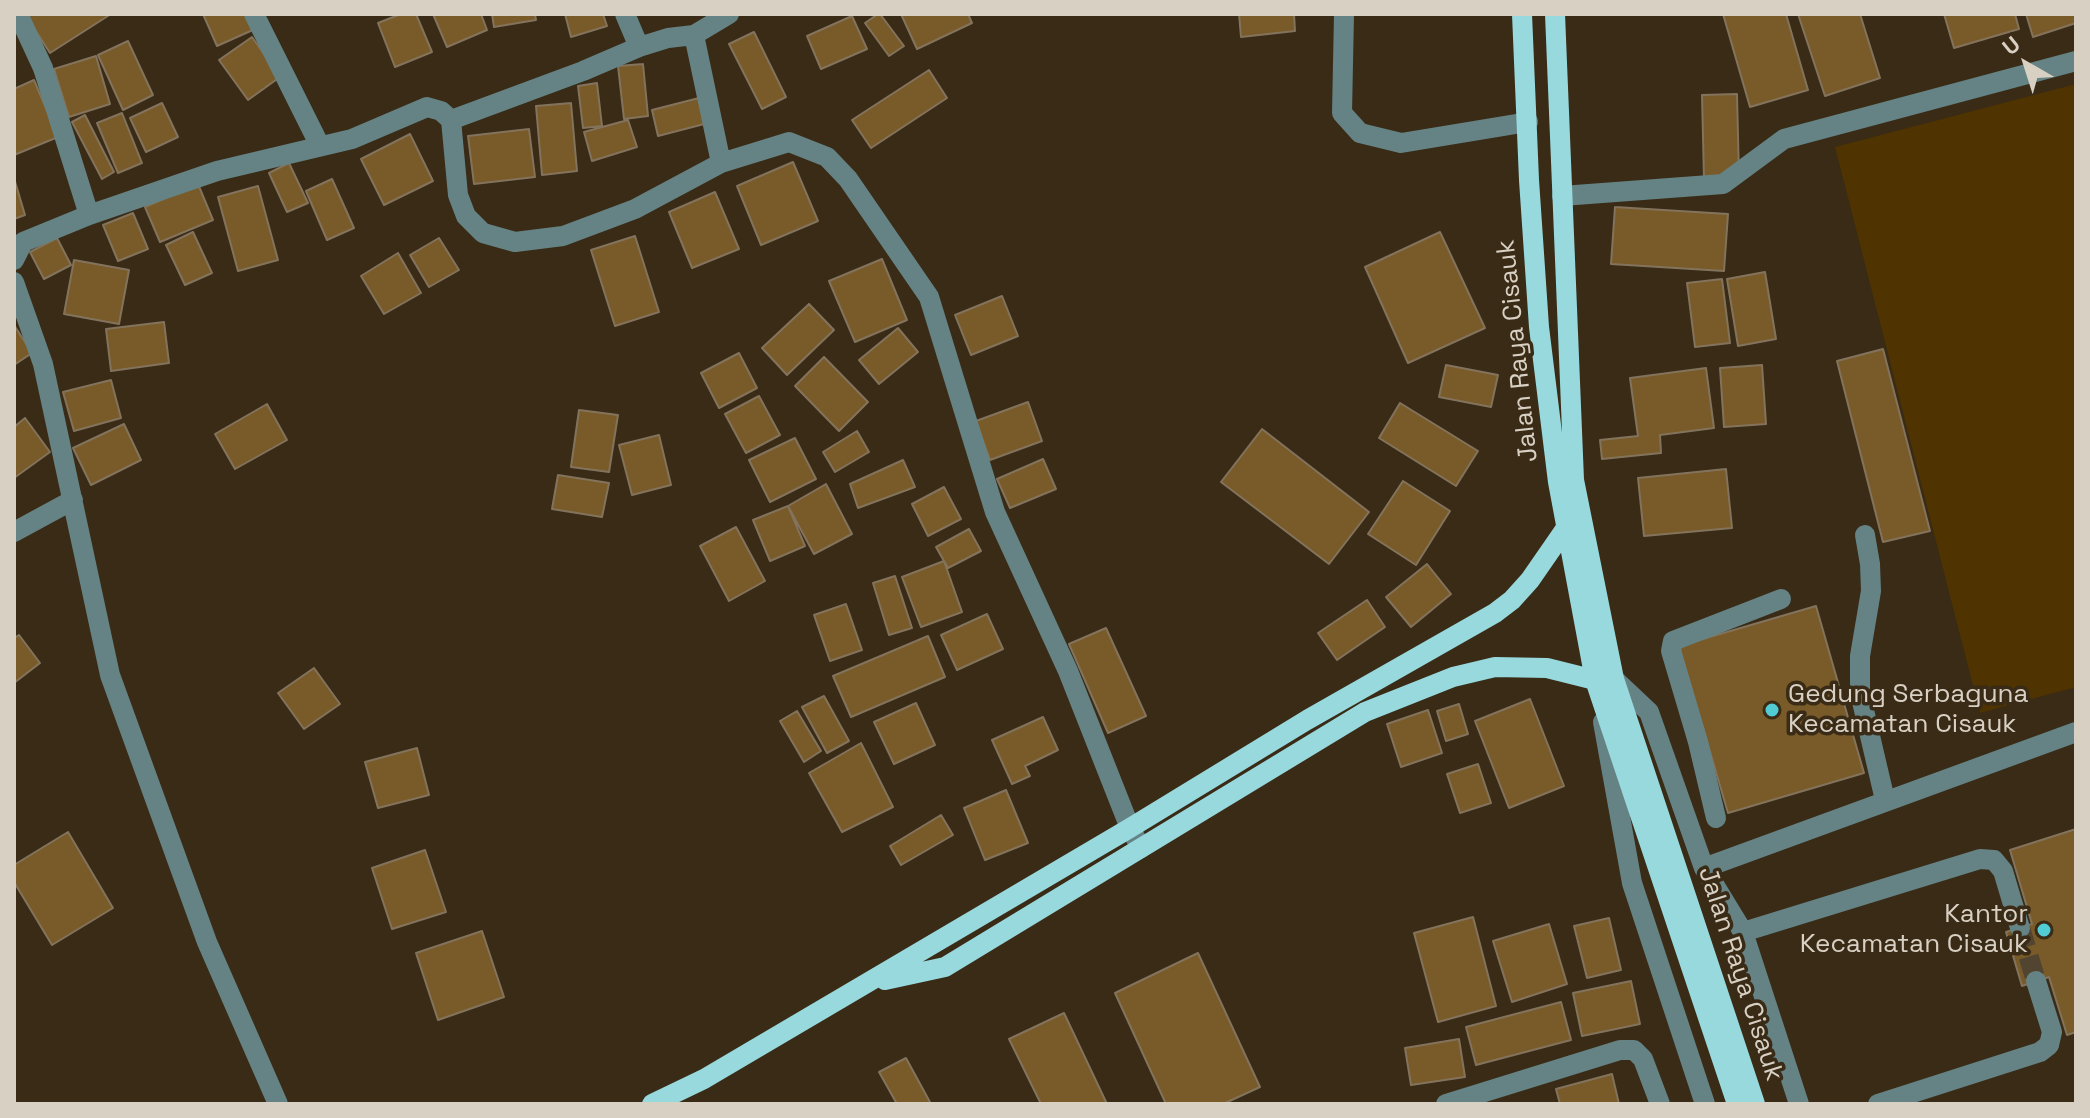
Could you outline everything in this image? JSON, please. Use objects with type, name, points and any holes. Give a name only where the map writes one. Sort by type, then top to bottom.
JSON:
[{"type":"main road","name":"Jalan Raya Cisauk","points":[[1522,14],[1539,327],[1566,528],[1604,680],[1683,912],[1755,1104]]},
{"type":"main road","name":"Jalan Raya Cisauk","points":[[1555,14],[1574,480],[1604,680]]},
{"type":"main road","points":[[652,1104],[704,1079],[1307,720],[1495,613],[1530,580],[1566,528]]},
{"type":"main road","points":[[868,983],[945,967],[1365,712],[1453,677],[1495,667],[1547,668],[1604,680]]},
{"type":"main road","name":"Jalan Raya Cisauk","points":[[1683,912],[1737,1104]]},
{"type":"street","points":[[18,14],[43,68],[89,215]]},
{"type":"street","points":[[254,14],[320,146]]},
{"type":"street","points":[[625,14],[639,47]]},
{"type":"street","points":[[451,120],[569,77],[639,47],[668,38],[694,35],[729,14]]},
{"type":"street","points":[[1344,14],[1342,113],[1360,133],[1401,143],[1528,122]]},
{"type":"street","points":[[694,35],[721,163]]},
{"type":"street","points":[[1562,196],[1723,184],[1784,139],[2076,61]]},
{"type":"street","points":[[14,260],[23,242],[89,215],[217,171],[352,139],[427,107],[441,111],[451,120],[458,195],[466,216],[483,233],[515,242],[563,236],[635,209],[721,163],[789,142],[827,157],[848,179],[929,297],[995,512],[1068,671],[1130,828],[1141,848]]},
{"type":"street","points":[[14,282],[43,364],[110,675],[207,942],[278,1104]]},
{"type":"street","points":[[14,532],[73,500]]},
{"type":"street","points":[[1865,535],[1871,591],[1860,656],[1860,693],[1885,800]]},
{"type":"street","points":[[1716,818],[1671,651],[1673,641],[1781,599]]},
{"type":"street","name":"Jalan Raya Cisauk","points":[[1604,680],[1649,712],[1704,868],[1743,932],[1799,1104]]},
{"type":"street","name":"Jalan Raya Cisauk","points":[[1604,680],[1632,883],[1705,1104]]},
{"type":"street","points":[[1649,712],[1685,703]]},
{"type":"street","points":[[1704,868],[2076,732]]},
{"type":"street","points":[[1743,932],[1980,859],[1994,860],[2003,871],[2020,928]]},
{"type":"street","points":[[1878,1104],[2040,1052],[2049,1045],[2052,1032],[2036,981]]},
{"type":"street","points":[[1446,1104],[1620,1050],[1634,1050],[1643,1059],[1660,1104]]},
{"type":"shaded area","points":[[2076,84],[2076,687],[1980,713],[1835,147]]},
{"type":"building","points":[[25,14],[111,14],[50,53]]},
{"type":"building","points":[[203,14],[249,14],[255,29],[217,46]]},
{"type":"building","points":[[401,14],[416,14],[432,52],[395,67],[378,23]]},
{"type":"building","points":[[433,14],[481,14],[487,30],[447,47]]},
{"type":"building","points":[[492,14],[535,14],[536,20],[494,27]]},
{"type":"building","points":[[565,14],[603,14],[607,26],[571,37]]},
{"type":"building","points":[[878,14],[904,46],[889,56],[865,23]]},
{"type":"building","points":[[901,14],[968,14],[972,23],[917,49]]},
{"type":"building","points":[[1239,14],[1294,14],[1295,31],[1241,37]]},
{"type":"building","points":[[1723,14],[1786,14],[1808,90],[1750,107]]},
{"type":"building","points":[[1798,14],[1860,14],[1880,78],[1825,96]]},
{"type":"building","points":[[1944,14],[2015,14],[2019,29],[1954,48]]},
{"type":"building","points":[[2026,14],[2076,14],[2076,23],[2033,37]]},
{"type":"building","points":[[852,16],[867,49],[821,69],[807,36]]},
{"type":"building","points":[[754,32],[786,97],[762,109],[729,44]]},
{"type":"building","points":[[252,37],[280,77],[248,100],[219,60]]},
{"type":"building","points":[[128,41],[153,95],[123,110],[98,55]]},
{"type":"building","points":[[96,56],[110,104],[69,117],[54,69]]},
{"type":"building","points":[[643,64],[648,116],[624,119],[618,66]]},
{"type":"building","points":[[929,70],[947,98],[871,148],[852,120]]},
{"type":"building","points":[[34,80],[58,137],[14,155],[14,89]]},
{"type":"building","points":[[597,83],[602,126],[583,128],[578,86]]},
{"type":"building","points":[[1737,94],[1739,178],[1704,179],[1702,95]]},
{"type":"building","points":[[703,97],[708,123],[658,136],[652,110]]},
{"type":"building","points":[[162,103],[178,137],[146,152],[130,118]]},
{"type":"building","points":[[571,103],[577,171],[542,175],[536,106]]},
{"type":"building","points":[[122,113],[142,163],[118,173],[97,123]]},
{"type":"building","points":[[85,115],[114,172],[102,179],[72,122]]},
{"type":"building","points":[[628,120],[637,147],[592,161],[584,132]]},
{"type":"building","points":[[529,129],[535,177],[474,184],[468,136]]},
{"type":"building","points":[[410,134],[433,181],[384,205],[361,159]]},
{"type":"building","points":[[793,162],[818,221],[761,245],[737,186]]},
{"type":"building","points":[[289,163],[308,203],[287,212],[269,173]]},
{"type":"building","points":[[14,178],[25,215],[14,219]]},
{"type":"building","points":[[332,179],[354,228],[327,240],[306,191]]},
{"type":"building","points":[[198,184],[213,220],[160,242],[145,207]]},
{"type":"building","points":[[258,186],[278,260],[238,271],[218,197]]},
{"type":"building","points":[[715,192],[739,249],[692,268],[669,212]]},
{"type":"building","points":[[1615,207],[1728,214],[1724,271],[1611,264]]},
{"type":"building","points":[[133,213],[148,249],[118,261],[103,225]]},
{"type":"building","points":[[193,232],[212,273],[185,285],[166,245]]},
{"type":"building","points":[[1440,232],[1485,328],[1408,363],[1365,267]]},
{"type":"building","points":[[635,236],[659,312],[615,326],[591,250]]},
{"type":"building","points":[[57,238],[71,265],[44,279],[30,252]]},
{"type":"building","points":[[439,238],[459,270],[429,287],[410,255]]},
{"type":"building","points":[[398,253],[421,293],[384,314],[361,276]]},
{"type":"building","points":[[882,259],[907,320],[855,342],[829,281]]},
{"type":"building","points":[[74,260],[129,270],[119,324],[64,314]]},
{"type":"building","points":[[1765,272],[1776,339],[1738,346],[1727,279]]},
{"type":"building","points":[[1722,279],[1730,343],[1695,347],[1687,283]]},
{"type":"building","points":[[1002,296],[1018,336],[971,355],[955,315]]},
{"type":"building","points":[[809,304],[834,330],[787,375],[762,348]]},
{"type":"building","points":[[164,322],[169,363],[111,371],[106,329]]},
{"type":"building","points":[[14,325],[32,353],[14,365]]},
{"type":"building","points":[[898,328],[918,352],[879,384],[859,360]]},
{"type":"building","points":[[1883,349],[1930,531],[1883,542],[1837,361]]},
{"type":"building","points":[[739,353],[757,388],[719,408],[701,373]]},
{"type":"building","points":[[824,357],[868,402],[839,431],[795,386]]},
{"type":"building","points":[[1446,365],[1498,375],[1491,407],[1439,397]]},
{"type":"building","points":[[1762,365],[1766,424],[1724,427],[1720,368]]},
{"type":"building","points":[[1706,368],[1714,428],[1660,435],[1661,453],[1602,459],[1600,440],[1638,436],[1630,378]]},
{"type":"building","points":[[111,380],[121,418],[74,431],[63,392]]},
{"type":"building","points":[[759,396],[780,435],[746,453],[725,414]]},
{"type":"building","points":[[1028,402],[1042,441],[990,460],[976,421]]},
{"type":"building","points":[[1400,403],[1478,451],[1456,486],[1379,438]]},
{"type":"building","points":[[267,404],[287,440],[235,469],[215,434]]},
{"type":"building","points":[[579,410],[618,415],[609,472],[571,467]]},
{"type":"building","points":[[25,418],[50,452],[14,478],[14,427]]},
{"type":"building","points":[[124,424],[141,460],[91,485],[73,448]]},
{"type":"building","points":[[1262,429],[1369,512],[1329,564],[1221,482]]},
{"type":"building","points":[[857,431],[869,452],[835,472],[823,452]]},
{"type":"building","points":[[659,435],[671,485],[632,495],[619,445]]},
{"type":"building","points":[[795,438],[816,479],[770,502],[749,460]]},
{"type":"building","points":[[1043,459],[1056,489],[1010,508],[997,479]]},
{"type":"building","points":[[903,460],[915,487],[858,508],[850,484]]},
{"type":"building","points":[[1726,469],[1732,528],[1644,536],[1638,478]]},
{"type":"building","points":[[558,475],[609,483],[602,517],[552,509]]},
{"type":"building","points":[[1403,481],[1450,511],[1416,565],[1368,534]]},
{"type":"building","points":[[826,484],[852,534],[814,554],[788,506]]},
{"type":"building","points":[[944,487],[961,519],[928,536],[912,504]]},
{"type":"building","points":[[788,506],[805,546],[770,561],[753,520]]},
{"type":"building","points":[[736,527],[765,581],[729,601],[700,546]]},
{"type":"building","points":[[969,529],[981,551],[948,568],[936,547]]},
{"type":"building","points":[[944,561],[962,612],[921,627],[902,577]]},
{"type":"building","points":[[1427,564],[1451,594],[1411,627],[1386,597]]},
{"type":"building","points":[[895,576],[912,628],[889,635],[873,583]]},
{"type":"building","points":[[1367,600],[1385,627],[1337,660],[1318,633]]},
{"type":"building","points":[[846,604],[862,650],[830,661],[814,615]]},
{"type":"building","name":"Gedung Serbaguna Kecamatan Cisauk","points":[[1816,606],[1864,773],[1728,813],[1679,646]]},
{"type":"building","points":[[987,614],[1003,649],[957,670],[941,635]]},
{"type":"building","points":[[1106,628],[1146,716],[1108,733],[1069,644]]},
{"type":"building","points":[[19,635],[40,663],[14,683],[14,638]]},
{"type":"building","points":[[928,636],[945,677],[851,717],[833,676]]},
{"type":"building","points":[[314,668],[340,704],[304,729],[278,693]]},
{"type":"building","points":[[824,696],[849,741],[827,753],[802,707]]},
{"type":"building","points":[[1530,699],[1564,786],[1509,808],[1475,721]]},
{"type":"building","points":[[916,703],[935,745],[894,764],[874,722]]},
{"type":"building","points":[[1459,704],[1468,734],[1446,741],[1437,711]]},
{"type":"building","points":[[1428,710],[1442,753],[1401,767],[1387,724]]},
{"type":"building","points":[[797,711],[821,751],[804,762],[780,721]]},
{"type":"building","points":[[1043,717],[1058,750],[1025,766],[1030,776],[1012,784],[992,740]]},
{"type":"building","points":[[861,743],[893,807],[842,832],[809,773]]},
{"type":"building","points":[[417,748],[429,795],[378,808],[365,762]]},
{"type":"building","points":[[1478,764],[1491,803],[1460,813],[1447,774]]},
{"type":"building","points":[[1006,790],[1028,843],[985,860],[964,808]]},
{"type":"building","points":[[941,815],[953,835],[901,865],[890,846]]},
{"type":"building","name":"Kantor Kecamatan Cisauk","points":[[2076,829],[2076,1032],[2067,1035],[2049,977],[2022,986],[2006,932],[2032,924],[2010,850]]},
{"type":"building","points":[[68,832],[113,908],[52,945],[14,882],[14,865]]},
{"type":"building","points":[[425,850],[446,912],[392,929],[372,868]]},
{"type":"building","points":[[1473,917],[1496,1006],[1438,1022],[1414,933]]},
{"type":"building","points":[[1609,918],[1621,970],[1587,978],[1574,926]]},
{"type":"building","points":[[1549,924],[1567,984],[1512,1002],[1493,941]]},
{"type":"building","points":[[482,931],[504,997],[438,1020],[416,953]]},
{"type":"building","points":[[1198,953],[1260,1087],[1223,1104],[1166,1104],[1115,993]]},
{"type":"building","points":[[1631,981],[1640,1024],[1582,1036],[1573,993]]},
{"type":"building","points":[[1561,1002],[1571,1040],[1476,1065],[1466,1027]]},
{"type":"building","points":[[1064,1013],[1107,1104],[1041,1104],[1009,1039]]},
{"type":"building","points":[[1459,1039],[1465,1077],[1411,1085],[1405,1048]]},
{"type":"building","points":[[906,1058],[931,1104],[897,1104],[879,1072]]},
{"type":"building","points":[[1612,1074],[1619,1104],[1560,1104],[1556,1089]]},
{"type":"tunnel","points":[[2020,928],[2036,981]]},
{"type":"place","name":"Gedung Serbaguna Kecamatan Cisauk","points":[[1772,710]]},
{"type":"place","name":"Kantor Kecamatan Cisauk","points":[[2044,930]]}]
